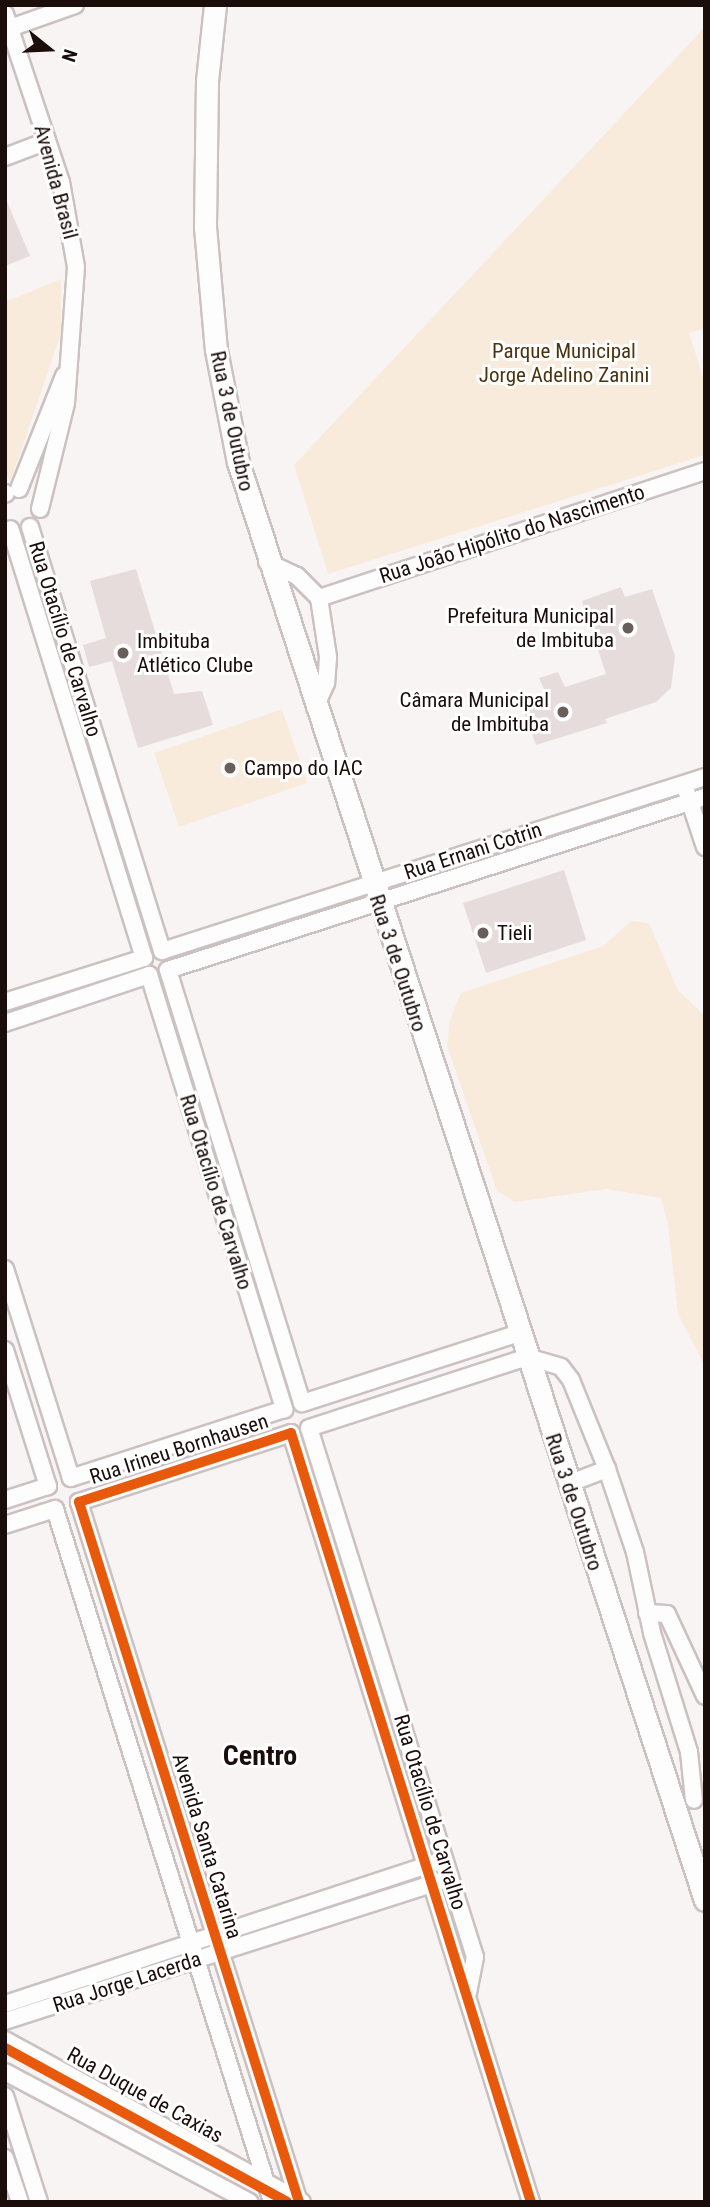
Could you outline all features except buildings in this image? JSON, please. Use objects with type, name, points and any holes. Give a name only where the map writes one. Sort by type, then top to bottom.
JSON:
[{"type":"main road","name":"Rua 3 de Outubro","points":[[215,5],[204,157],[209,278],[226,408],[267,562],[568,1484],[691,1801],[705,1900]]},
{"type":"street","points":[[8,21],[75,5]]},
{"type":"street","name":"Avenida Brasil","points":[[8,21],[47,141],[72,234],[76,293],[73,354],[61,429],[40,509],[30,527]]},
{"type":"street","points":[[5,157],[47,141]]},
{"type":"street","name":"Avenida Brasil","points":[[9,493],[73,354]]},
{"type":"street","name":"Rua João Hipólito do Nascimento","points":[[319,598],[705,471]]},
{"type":"street","points":[[9,493],[33,495],[40,509]]},
{"type":"street","points":[[8,527],[30,527]]},
{"type":"street","name":"Rua Otacílio de Carvalho","points":[[8,527],[144,958]]},
{"type":"street","name":"Rua Otacílio de Carvalho","points":[[30,527],[162,951]]},
{"type":"street","points":[[267,562],[297,576],[319,598],[328,657],[326,683],[315,708]]},
{"type":"street","points":[[43,636],[62,631]]},
{"type":"street","points":[[72,727],[90,721]]},
{"type":"street","name":"Rua Ernani Cotrin","points":[[168,970],[255,941],[375,892],[566,822],[705,777]]},
{"type":"street","points":[[684,784],[697,799],[705,847]]},
{"type":"street","name":"Rua Ernani Cotrin","points":[[162,951],[248,924],[572,839],[697,799]]},
{"type":"street","points":[[566,822],[572,839]]},
{"type":"street","points":[[106,838],[125,832]]},
{"type":"street","points":[[248,924],[255,941]]},
{"type":"street","points":[[5,1023],[149,975],[158,977],[168,970],[169,961],[162,951],[149,951],[144,958],[142,966],[149,975]]},
{"type":"street","points":[[5,1002],[144,958]]},
{"type":"street","name":"Rua Otacílio de Carvalho","points":[[168,970],[302,1403]]},
{"type":"street","name":"Rua Otacílio de Carvalho","points":[[149,975],[284,1409]]},
{"type":"street","points":[[62,984],[69,1002]]},
{"type":"street","points":[[193,1118],[211,1112]]},
{"type":"street","points":[[238,1261],[256,1255]]},
{"type":"street","points":[[5,1269],[71,1478],[80,1491],[79,1502],[66,1511],[55,1509],[5,1525]]},
{"type":"street","points":[[519,1333],[284,1409],[281,1423],[291,1433],[527,1357],[561,1367],[571,1380],[607,1469],[635,1552],[647,1613],[697,1750],[691,1801]]},
{"type":"street","points":[[5,1350],[48,1486],[48,1502],[55,1509]]},
{"type":"street","points":[[413,1367],[422,1392]]},
{"type":"street","points":[[302,1403],[312,1413],[309,1428]]},
{"type":"street","name":"Rua Irineu Bornhausen","points":[[71,1478],[284,1409]]},
{"type":"street","name":"Rua Otacílio de Carvalho","points":[[309,1428],[475,1957],[468,1993]]},
{"type":"street","name":"Rua Otacílio de Carvalho","points":[[291,1433],[468,1993],[531,2202]]},
{"type":"street","name":"Rua Irineu Bornhausen","points":[[79,1502],[291,1433]]},
{"type":"street","points":[[202,1435],[210,1460]]},
{"type":"street","points":[[568,1484],[607,1469]]},
{"type":"street","points":[[5,1500],[48,1486],[55,1478],[71,1478]]},
{"type":"street","points":[[313,1503],[331,1497]]},
{"type":"street","name":"Avenida Santa Catarina","points":[[79,1502],[299,2201]]},
{"type":"street","name":"Avenida Santa Catarina","points":[[55,1509],[272,2202]]},
{"type":"street","points":[[647,1613],[667,1614],[705,1696]]},
{"type":"street","points":[[356,1641],[374,1636]]},
{"type":"street","points":[[97,1644],[121,1637]]},
{"type":"street","points":[[371,1689],[389,1683]]},
{"type":"street","points":[[140,1780],[164,1772]]},
{"type":"street","name":"Rua Jorge Lacerda","points":[[5,2004],[444,1860]]},
{"type":"street","points":[[169,1873],[193,1866]]},
{"type":"street","name":"Rua Jorge Lacerda","points":[[5,2021],[450,1879]]},
{"type":"street","points":[[70,1982],[75,1999]]},
{"type":"street","name":"Rua Duque de Caxias","points":[[5,2040],[299,2201]]},
{"type":"street","points":[[231,2073],[256,2065]]},
{"type":"street","name":"Rua Duque de Caxias","points":[[5,2072],[250,2202]]},
{"type":"street","points":[[5,2096],[37,2201]]},
{"type":"street","points":[[5,2158],[20,2202]]},
{"type":"green space","name":"Parque Municipal Jorge Adelino Zanini","points":[[705,27],[705,328],[689,333],[705,383],[705,455],[328,574],[294,465]]},
{"type":"green space","points":[[61,279],[61,334],[11,480],[5,475],[5,302]]},
{"type":"green space","name":"Campo do IAC","points":[[282,709],[307,783],[179,827],[154,753]]},
{"type":"green space","points":[[631,921],[649,923],[678,990],[705,1016],[705,1367],[678,1314],[668,1225],[661,1198],[607,1189],[515,1202],[497,1191],[447,1046],[450,1019],[461,993],[603,946]]},
{"type":"cycle path","points":[[299,2202],[79,1502],[291,1433],[531,2202]]},
{"type":"cycle path","points":[[5,2048],[287,2202]]},
{"type":"place","name":"Prefeitura Municipal de Imbituba","points":[[628,628]]},
{"type":"place","name":"Imbituba Atlético Clube","points":[[123,653]]},
{"type":"place","name":"Câmara Municipal de Imbituba","points":[[563,712]]},
{"type":"place","name":"Campo do IAC","points":[[230,768]]},
{"type":"place","name":"Tieli","points":[[483,933]]},
{"type":"district","name":"Centro","points":[[260,1756]]}]
